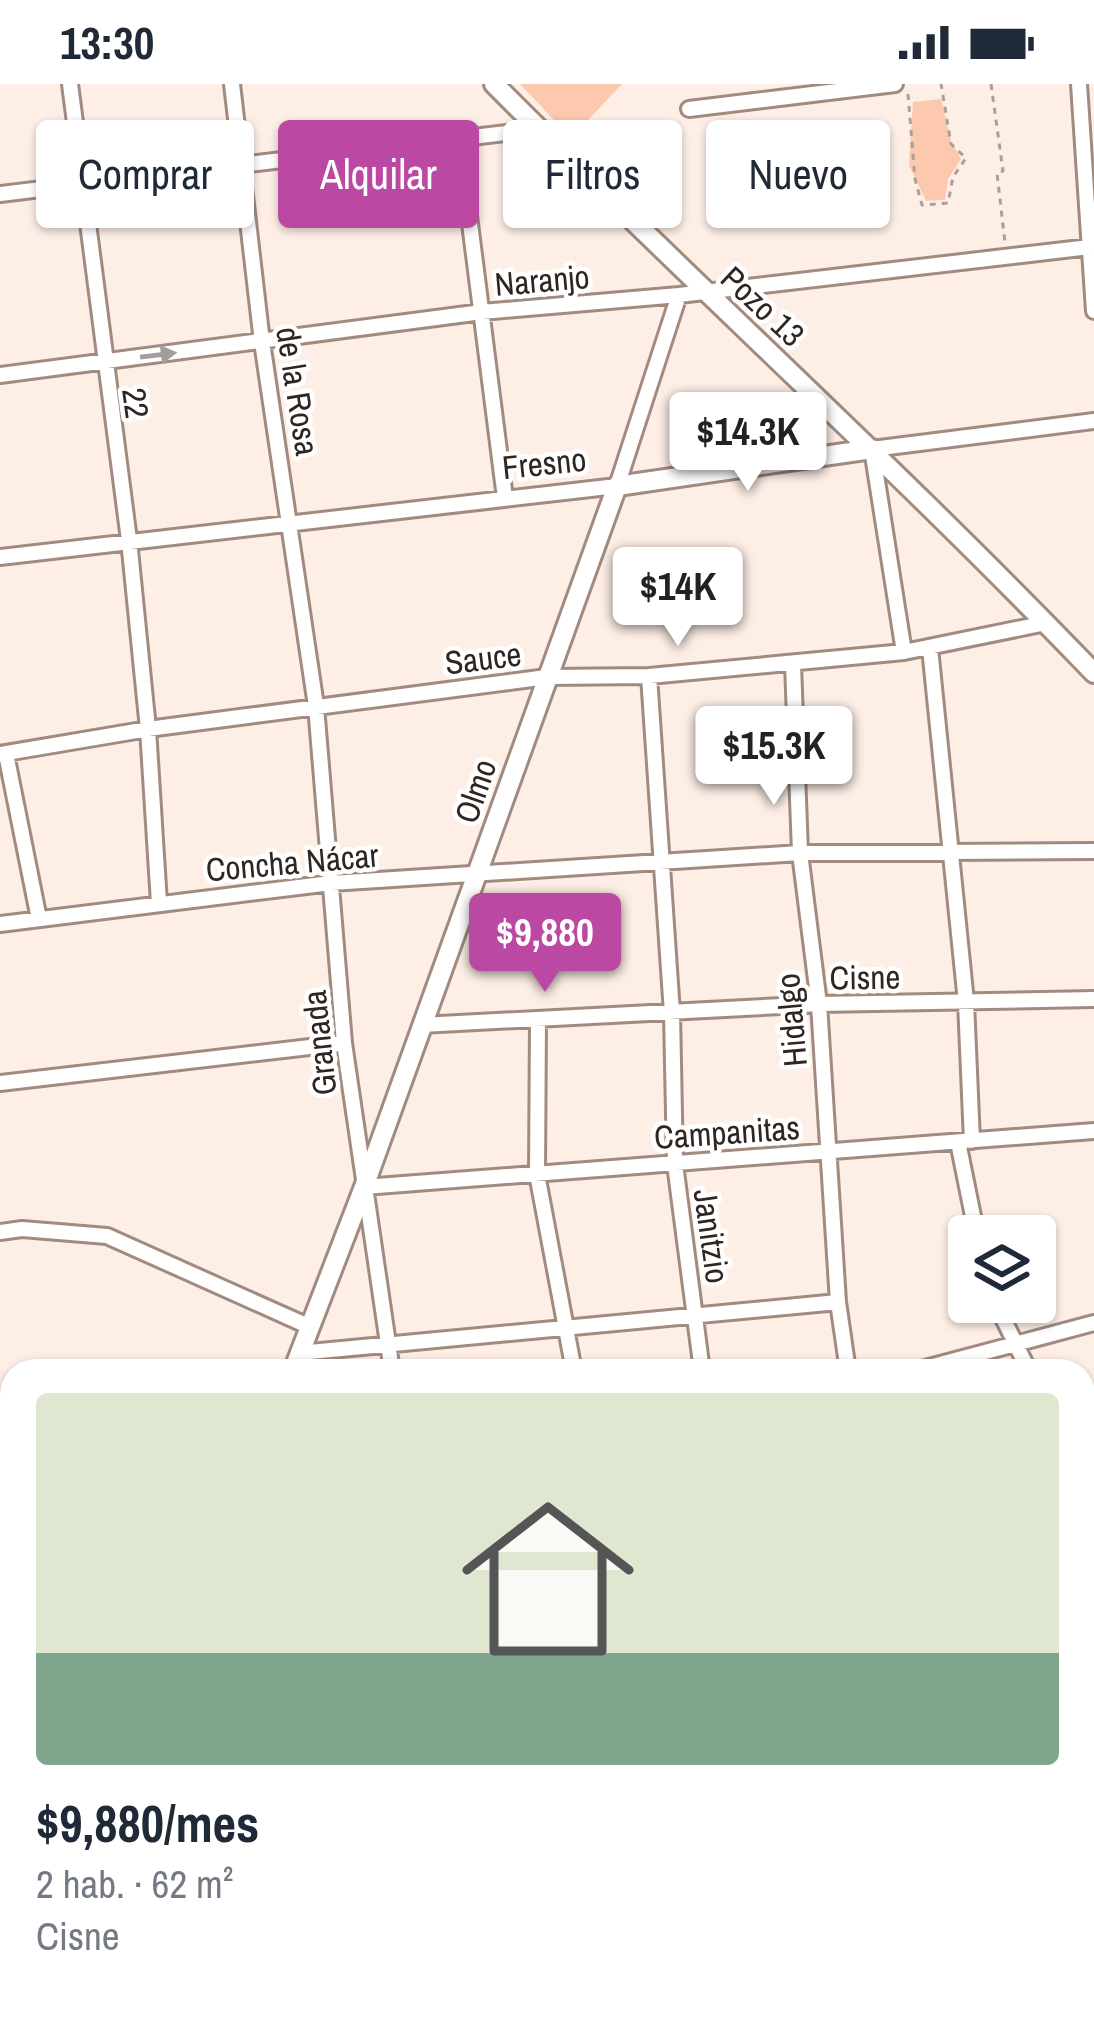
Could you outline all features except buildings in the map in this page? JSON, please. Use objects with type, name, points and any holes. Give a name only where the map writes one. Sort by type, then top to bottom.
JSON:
[{"type":"main road","name":"Pozo 13","points":[[494,84],[530,120]]},
{"type":"main road","name":"Pozo 13","points":[[639,228],[872,449],[1094,673]]},
{"type":"main road","name":"Fresno","points":[[617,486],[872,449]]},
{"type":"main road","name":"Olmo","points":[[297,1359],[364,1187],[617,486]]},
{"type":"street","name":"22","points":[[70,84],[76,120]]},
{"type":"street","name":"de la Rosa","points":[[232,84],[237,120]]},
{"type":"street","points":[[688,109],[892,84]]},
{"type":"street","points":[[1079,84],[1094,311]]},
{"type":"street","points":[[0,194],[36,188]]},
{"type":"street","name":"22","points":[[90,228],[129,540],[148,730],[158,903]]},
{"type":"street","name":"de la Rosa","points":[[250,228],[262,342],[316,706]]},
{"type":"street","points":[[471,228],[505,498]]},
{"type":"street","name":"Naranjo","points":[[0,376],[482,312],[680,295],[1090,247]]},
{"type":"street","name":"Olmo","points":[[617,486],[680,295]]},
{"type":"street","name":"Fresno","points":[[872,449],[1094,421]]},
{"type":"street","points":[[872,449],[904,652]]},
{"type":"street","name":"Fresno","points":[[0,557],[617,486]]},
{"type":"street","name":"Sauce","points":[[3,754],[316,706],[547,677],[649,676],[904,652],[1046,623]]},
{"type":"street","points":[[930,648],[967,1002],[965,1141],[974,1215]]},
{"type":"street","name":"Hidalgo","points":[[793,664],[800,854],[819,1004],[838,1302],[846,1359]]},
{"type":"street","name":"Janitzio","points":[[649,676],[672,1013],[675,1164],[701,1359]]},
{"type":"street","name":"Granada","points":[[316,706],[344,1043],[390,1359]]},
{"type":"street","points":[[3,754],[39,919]]},
{"type":"street","name":"Concha Nácar","points":[[0,924],[331,883],[800,854],[1094,851]]},
{"type":"street","name":"Cisne","points":[[421,1025],[819,1004],[1094,998]]},
{"type":"street","points":[[538,1021],[537,1174],[571,1359]]},
{"type":"street","points":[[0,1083],[344,1043]]},
{"type":"street","name":"Campanitas","points":[[364,1187],[1094,1131]]},
{"type":"street","points":[[0,1232],[22,1229],[107,1236],[308,1326]]},
{"type":"street","points":[[310,1359],[387,1343],[838,1302]]},
{"type":"street","points":[[963,1359],[1094,1322]]},
{"type":"street","points":[[1005,1323],[1023,1359]]},
{"type":"path","points":[[906,84],[922,205],[948,202],[952,177],[966,158],[951,144],[941,84]]},
{"type":"path","points":[[991,84],[1003,171],[997,173],[1006,257]]},
{"type":"shaded area","points":[[520,84],[622,84],[588,120],[554,120]]},
{"type":"shaded area","points":[[941,99],[951,141],[961,159],[948,179],[945,200],[926,201],[909,165],[913,102]]}]
